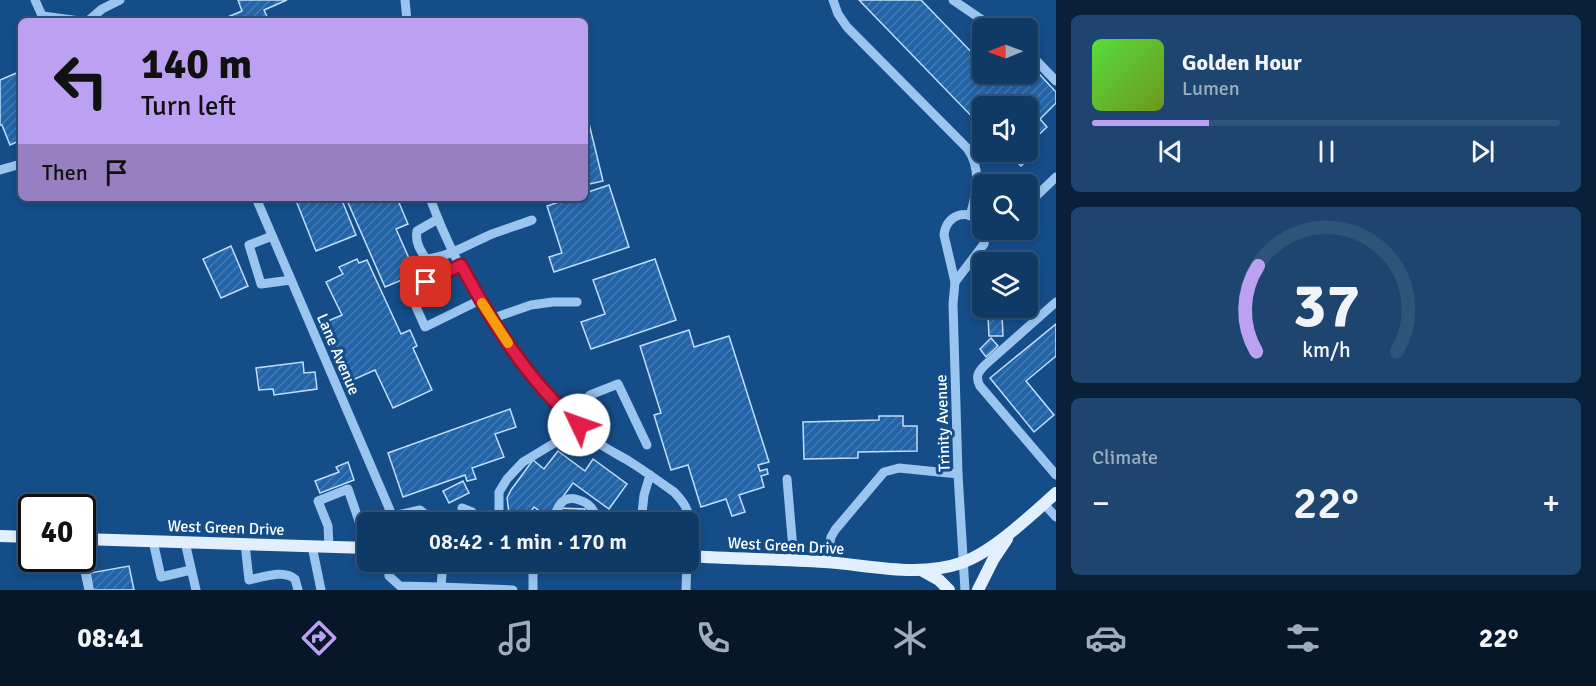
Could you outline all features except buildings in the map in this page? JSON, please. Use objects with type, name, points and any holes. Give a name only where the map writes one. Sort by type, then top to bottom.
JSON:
[{"type":"main road","name":"West Green Drive","points":[[699,557],[826,562],[923,571],[941,568],[963,563],[992,546],[1056,493]]},
{"type":"main road","points":[[978,590],[993,560],[1014,529]]},
{"type":"main road","points":[[0,536],[18,537]]},
{"type":"main road","name":"West Green Drive","points":[[96,539],[357,548]]},
{"type":"main road","name":"West Green Drive","points":[[882,568],[895,564],[940,561],[963,563]]},
{"type":"main road","points":[[923,571],[939,580],[949,590]]},
{"type":"street","points":[[35,0],[44,18]]},
{"type":"street","points":[[92,18],[102,9],[120,0]]},
{"type":"street","points":[[405,0],[406,18]]},
{"type":"street","points":[[833,0],[838,14],[847,27],[972,155],[977,170],[976,191],[970,216]]},
{"type":"street","points":[[953,0],[979,18]]},
{"type":"street","points":[[1038,62],[1056,81]]},
{"type":"street","points":[[0,170],[18,165]]},
{"type":"street","points":[[1038,194],[1056,177]]},
{"type":"street","name":"Lane Avenue","points":[[257,201],[391,512]]},
{"type":"street","points":[[431,201],[438,219],[480,300],[537,384],[597,442],[674,492],[682,500],[688,512]]},
{"type":"street","name":"Trinity Avenue","points":[[965,590],[958,474],[953,304],[955,282],[945,243],[945,228],[951,219],[957,216],[970,216]]},
{"type":"street","points":[[438,219],[417,231],[418,246],[426,259],[435,258],[532,220]]},
{"type":"street","points":[[272,236],[249,245],[261,284],[291,280]]},
{"type":"street","points":[[955,282],[985,240]]},
{"type":"street","points":[[461,265],[409,291],[425,327],[480,300]]},
{"type":"street","points":[[491,319],[531,305],[577,302]]},
{"type":"street","points":[[1056,302],[985,365],[977,377],[980,386],[1056,475]]},
{"type":"street","points":[[569,417],[590,395],[618,384],[647,446]]},
{"type":"street","points":[[499,512],[499,492],[507,479],[523,462],[579,425]]},
{"type":"street","points":[[826,562],[831,537],[835,530],[884,472],[899,468],[958,474]]},
{"type":"street","points":[[642,512],[650,475]]},
{"type":"street","points":[[787,479],[794,561]]},
{"type":"street","points":[[329,546],[328,526],[318,501],[348,489],[357,515]]},
{"type":"street","points":[[555,512],[564,500],[573,498],[587,503],[594,512]]},
{"type":"street","points":[[1044,504],[1056,517]]},
{"type":"street","points":[[462,507],[472,512]]},
{"type":"street","points":[[153,541],[161,577],[192,570]]},
{"type":"street","points":[[185,542],[196,590]]},
{"type":"street","points":[[245,544],[249,580],[289,574],[295,579],[298,590]]},
{"type":"street","points":[[312,546],[321,590]]},
{"type":"street","name":"Trinity Avenue","points":[[959,590],[963,563]]},
{"type":"street","points":[[85,572],[89,590]]},
{"type":"street","points":[[389,572],[389,576],[400,586],[513,590]]},
{"type":"street","points":[[441,588],[442,572]]},
{"type":"street","points":[[533,572],[533,590]]},
{"type":"street","points":[[686,590],[687,572]]},
{"type":"slow traffic","points":[[482,303],[508,343]]},
{"type":"route","points":[[426,282],[461,265],[491,319],[537,384],[579,425]]}]
